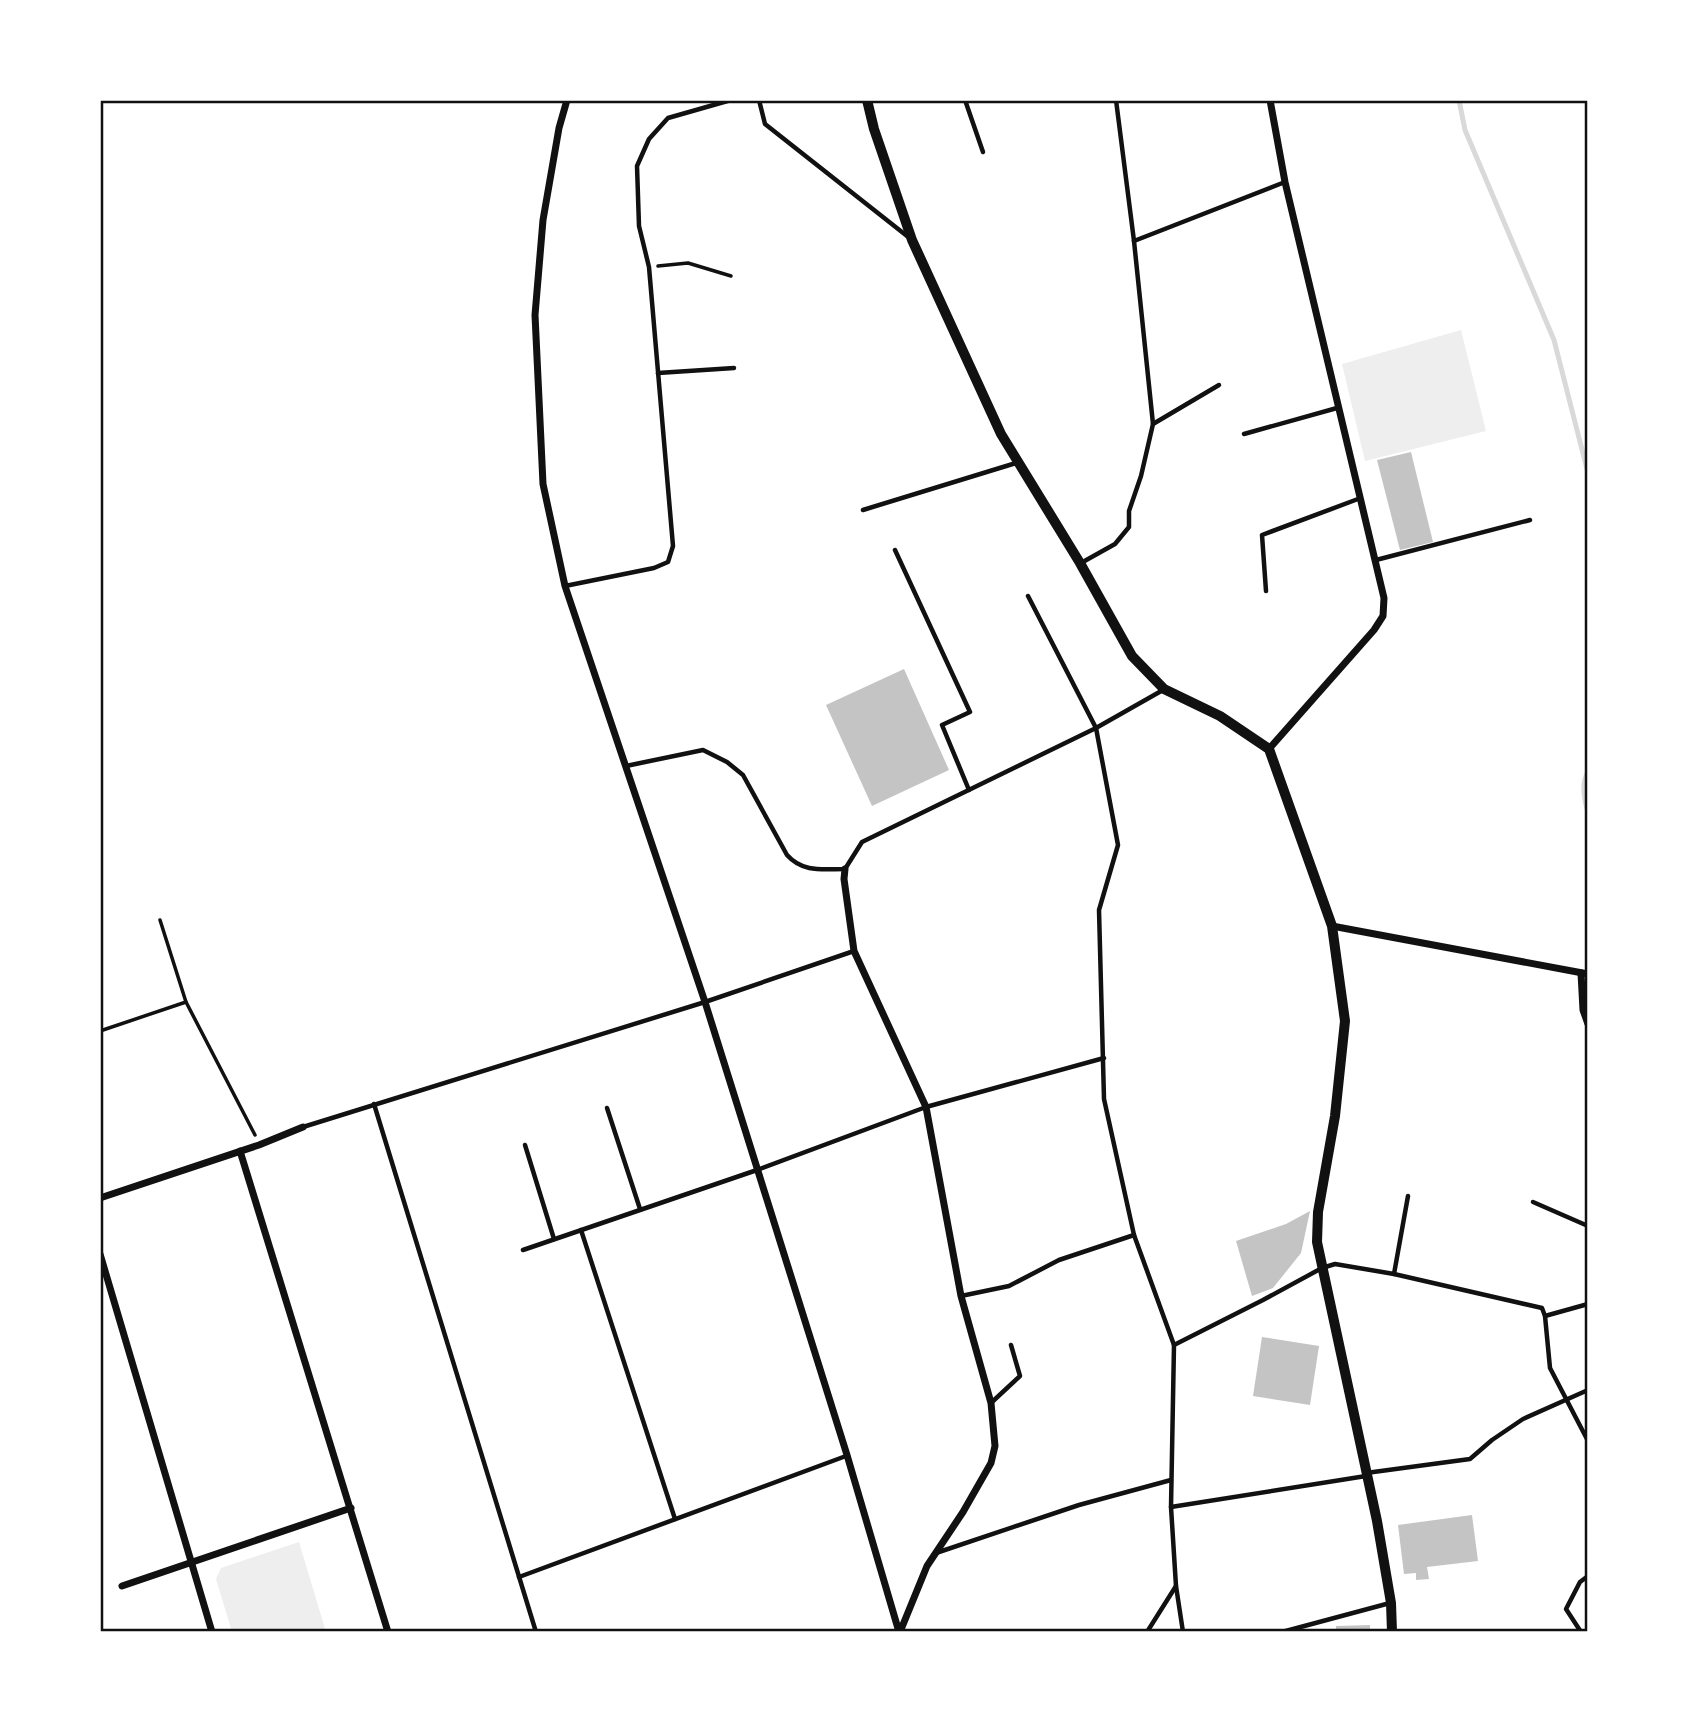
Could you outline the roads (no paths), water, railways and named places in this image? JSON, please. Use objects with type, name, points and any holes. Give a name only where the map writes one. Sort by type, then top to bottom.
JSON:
[{"type":"street","points":[[567,100],[559,128],[543,220],[535,315],[543,484],[565,586],[705,1002],[900,1632]]},
{"type":"street","points":[[867,100],[874,130],[912,240],[1001,434],[1132,656],[1164,689],[1220,716],[1269,750],[1332,926],[1345,1021],[1335,1116],[1318,1212],[1317,1242],[1391,1603],[1392,1632]]},
{"type":"street","points":[[1269,750],[1374,630],[1383,616],[1384,598],[1358,499],[1285,182],[1270,100]]},
{"type":"street","points":[[845,869],[854,951],[926,1107],[961,1296],[991,1403],[995,1446],[991,1463],[927,1566],[900,1632]]},
{"type":"street","points":[[1332,926],[1585,974],[1583,1010],[1588,1024]]},
{"type":"street","points":[[100,1198],[259,1145],[303,1127]]},
{"type":"street","points":[[240,1151],[388,1632]]},
{"type":"street","points":[[100,1254],[212,1632]]},
{"type":"street","points":[[122,1586],[351,1508]]},
{"type":"lane","points":[[565,586],[654,568],[668,562],[673,546],[649,267],[639,226],[637,166],[649,139],[668,118],[731,100]]},
{"type":"lane","points":[[759,100],[765,124],[912,240]]},
{"type":"lane","points":[[965,100],[983,152]]},
{"type":"lane","points":[[1080,564],[1115,544],[1129,527],[1129,511],[1141,476],[1153,424],[1116,100]]},
{"type":"lane","points":[[1134,241],[1285,182]]},
{"type":"lane","points":[[658,373],[734,368]]},
{"type":"lane","points":[[1153,424],[1219,385]]},
{"type":"lane","points":[[1244,435],[1337,408]]},
{"type":"lane","points":[[863,510],[1017,462]]},
{"type":"lane","points":[[1266,591],[1262,536],[1358,499]]},
{"type":"lane","points":[[1374,561],[1531,520]]},
{"type":"lane","points":[[895,550],[970,712],[942,725],[970,790]]},
{"type":"lane","points":[[1028,596],[1096,728],[1118,845],[1099,910],[1104,1099],[1134,1235],[1174,1345],[1171,1507],[1176,1586],[1183,1632]]},
{"type":"lane","points":[[626,765],[703,750],[727,762],[743,775],[787,855],[796,864],[809,869],[845,869],[862,842],[1096,728],[1164,689]]},
{"type":"lane","points":[[303,1127],[705,1002],[854,951]]},
{"type":"lane","points":[[523,1250],[757,1170],[926,1107],[1104,1058]]},
{"type":"lane","points":[[374,1104],[536,1632]]},
{"type":"lane","points":[[607,1108],[640,1209]]},
{"type":"lane","points":[[525,1145],[554,1239]]},
{"type":"lane","points":[[1394,1274],[1408,1196]]},
{"type":"lane","points":[[1533,1202],[1588,1226]]},
{"type":"lane","points":[[581,1230],[675,1519]]},
{"type":"lane","points":[[961,1296],[1009,1286],[1059,1260],[1134,1235]]},
{"type":"lane","points":[[1174,1345],[1322,1268],[1335,1264],[1394,1274],[1542,1308],[1550,1368],[1588,1441]]},
{"type":"lane","points":[[1545,1316],[1588,1304]]},
{"type":"lane","points":[[991,1403],[1020,1376],[1011,1345]]},
{"type":"lane","points":[[1171,1507],[1366,1474],[1470,1460],[1492,1440],[1523,1419],[1588,1390]]},
{"type":"lane","points":[[519,1577],[847,1455]]},
{"type":"lane","points":[[935,1553],[1079,1505],[1171,1480]]},
{"type":"lane","points":[[1581,1632],[1566,1609],[1580,1582],[1588,1576]]},
{"type":"lane","points":[[1147,1632],[1176,1586]]},
{"type":"lane","points":[[1282,1632],[1391,1603]]},
{"type":"waterway","points":[[1459,100],[1465,130],[1554,340],[1588,473]]},
{"type":"waterway","points":[[1588,772],[1584,786],[1588,812]]}]
